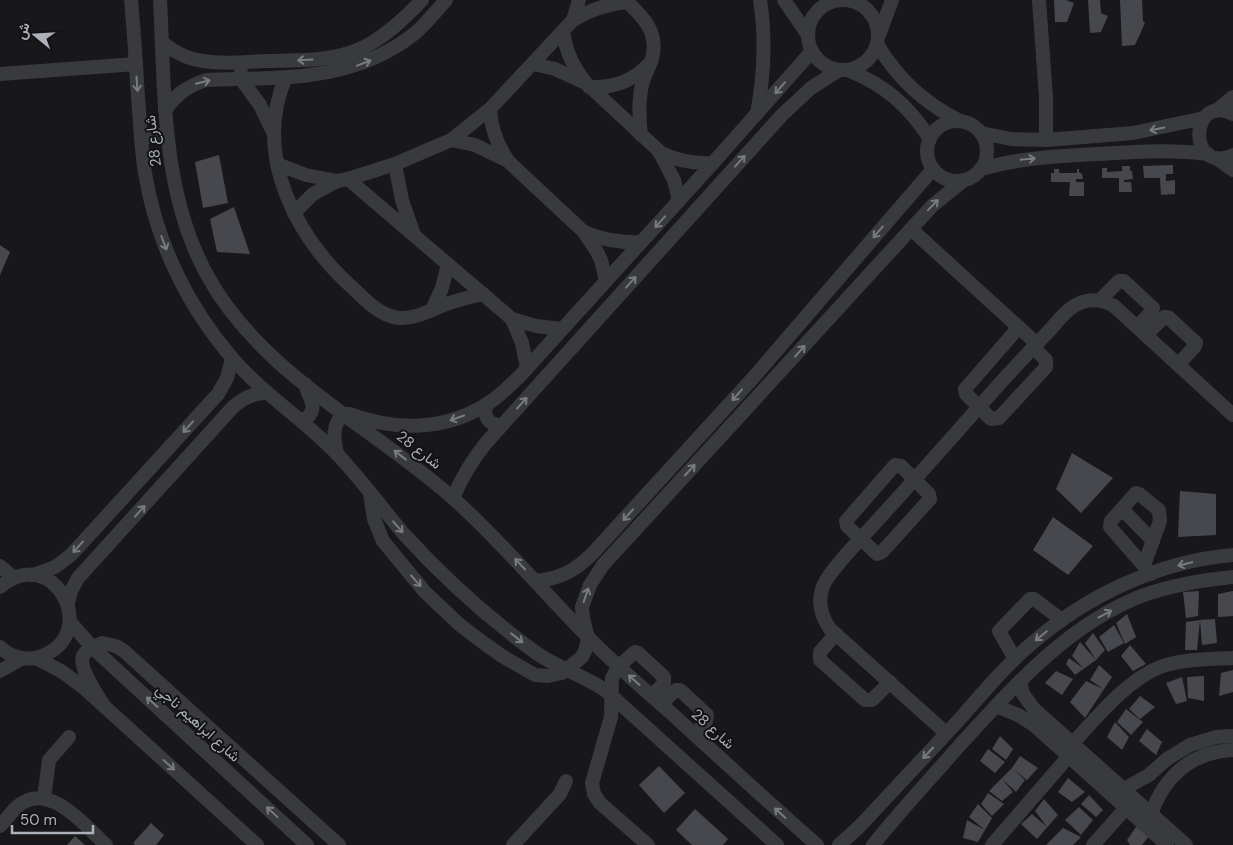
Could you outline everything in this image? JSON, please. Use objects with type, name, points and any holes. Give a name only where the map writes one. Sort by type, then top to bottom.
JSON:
[{"type":"street","name":"شارع 28","points":[[131,0],[141,138],[148,189],[162,240],[176,272],[211,332],[232,359],[266,393],[301,420],[338,454],[370,494],[428,559],[480,607],[535,652],[592,681],[613,697],[777,845]]},
{"type":"street","name":"شارع 28","points":[[160,0],[167,134],[180,206],[191,240],[206,274],[226,305],[249,334],[275,360],[453,498],[489,531],[588,638],[817,845]]},
{"type":"street","points":[[163,43],[176,52],[206,62],[240,63],[311,60],[358,50],[379,38],[407,17],[422,0]]},
{"type":"street","points":[[166,110],[176,96],[190,86],[206,80],[316,75],[364,64],[388,52],[415,33],[446,0]]},
{"type":"street","points":[[573,20],[579,0]]},
{"type":"street","points":[[756,114],[764,51],[760,0]]},
{"type":"street","points":[[784,0],[808,35],[812,51],[823,64],[869,79],[889,91],[912,113],[930,139]]},
{"type":"street","points":[[808,35],[810,26],[824,6],[840,0],[858,3],[870,13],[877,26],[878,40],[887,60],[913,90],[936,108],[968,123],[981,133],[985,139],[987,155],[981,169]]},
{"type":"street","points":[[453,498],[461,478],[470,463],[502,425],[782,114],[810,88],[843,70],[857,67],[866,62],[873,54],[892,0]]},
{"type":"street","points":[[1039,0],[1046,98],[1046,140]]},
{"type":"street","points":[[294,213],[313,194],[343,180],[395,164],[451,140],[490,109],[573,20],[599,7],[626,1],[644,17],[654,38],[654,50],[640,97],[641,135]]},
{"type":"street","points":[[563,31],[568,54],[575,69],[587,85],[659,151],[679,161],[713,163]]},
{"type":"street","points":[[338,454],[334,433],[337,422],[344,414],[389,425],[414,427],[453,419],[487,404],[527,368],[812,51]]},
{"type":"street","points":[[534,64],[555,69],[587,85],[606,86],[623,82],[638,74],[651,62]]},
{"type":"street","points":[[240,63],[242,79],[260,105],[273,133]]},
{"type":"street","points":[[0,74],[136,64]]},
{"type":"street","points":[[286,77],[277,104],[273,133],[277,164],[284,189],[294,213],[309,238],[327,262],[347,283],[382,313],[398,318],[416,316],[457,300],[483,294]]},
{"type":"street","points":[[1233,97],[1210,115],[1198,130],[1198,137],[1203,150],[1233,170]]},
{"type":"street","points":[[490,109],[493,132],[509,162]]},
{"type":"street","points":[[981,133],[1011,139],[1046,140],[1133,133],[1210,115],[1222,110],[1233,114]]},
{"type":"street","points":[[961,121],[946,123],[939,127],[930,139],[928,154],[933,169],[947,179],[964,180]]},
{"type":"street","points":[[141,138],[167,134]]},
{"type":"street","points":[[451,140],[487,150],[509,162],[584,232],[601,260],[606,281]]},
{"type":"street","points":[[659,151],[674,180],[679,201]]},
{"type":"street","points":[[370,494],[374,519],[383,541],[420,587],[460,625],[502,656],[529,672],[548,676],[568,670],[582,657],[585,651],[588,638],[582,607],[590,585],[604,565],[940,198],[981,169],[1004,162],[1028,158],[1165,151],[1222,158],[1233,155]]},
{"type":"street","points":[[277,164],[306,175],[343,180],[414,235],[512,319],[536,326],[561,329]]},
{"type":"street","points":[[395,164],[402,200],[414,235]]},
{"type":"street","points":[[535,580],[561,576],[573,570],[592,554],[752,378],[933,169]]},
{"type":"street","points":[[910,229],[1019,328],[1046,360],[1046,367],[999,418],[991,418],[966,394],[966,387],[1019,328]]},
{"type":"street","points":[[584,232],[612,241],[641,242]]},
{"type":"street","points":[[432,310],[442,288],[448,264]]},
{"type":"street","points":[[1100,300],[1119,281],[1124,281],[1152,308],[1141,331]]},
{"type":"street","points":[[946,733],[836,634],[824,620],[820,599],[822,589],[827,579],[860,539],[1035,345],[1067,311],[1074,305],[1082,302],[1100,300],[1114,306],[1232,413]]},
{"type":"street","points":[[1141,331],[1164,317],[1168,317],[1196,343],[1178,365]]},
{"type":"street","points":[[512,319],[522,343],[527,368]]},
{"type":"street","points":[[0,587],[14,578],[33,575],[50,569],[71,555],[206,408],[223,386],[231,368],[232,359]]},
{"type":"street","points":[[752,378],[764,389]]},
{"type":"street","points":[[301,420],[307,418],[313,408],[312,400],[304,382]]},
{"type":"street","points":[[0,671],[55,649],[67,632],[70,622],[68,603],[71,591],[78,578],[233,407],[245,398],[259,393],[266,393]]},
{"type":"street","points":[[487,404],[485,412],[487,420],[494,425],[502,425]]},
{"type":"street","points":[[206,408],[220,422]]},
{"type":"street","points":[[901,466],[914,479],[929,494],[930,499],[882,552],[874,553],[847,526],[847,519],[893,467],[901,466]]},
{"type":"street","points":[[1138,493],[1159,510],[1160,521],[1153,541],[1147,569],[1110,527],[1111,521],[1138,493]]},
{"type":"street","points":[[1122,509],[1153,541]]},
{"type":"street","points":[[97,527],[112,541]]},
{"type":"street","points":[[592,554],[604,565]]},
{"type":"street","points":[[839,845],[859,827],[1015,658],[1062,620],[1147,569],[1233,555]]},
{"type":"street","points":[[0,566],[14,578]]},
{"type":"street","points":[[33,575],[51,582],[58,588],[68,603]]},
{"type":"street","points":[[874,845],[900,812],[996,706],[1020,681],[1068,639],[1098,618],[1144,595],[1199,580],[1233,577]]},
{"type":"street","points":[[1015,658],[999,631],[1030,599],[1034,599],[1062,620]]},
{"type":"street","name":"شارع ابراهيم ناجي","points":[[70,622],[93,648],[307,845]]},
{"type":"street","points":[[836,634],[820,652],[820,660],[865,700],[872,700],[890,682]]},
{"type":"street","points":[[104,706],[82,665],[83,656],[102,643],[107,643],[124,652],[339,845]]},
{"type":"street","points":[[0,647],[12,655],[30,658],[72,679],[256,845]]},
{"type":"street","points":[[648,845],[600,803],[592,788],[594,772],[610,725],[613,697],[611,691],[612,678],[619,666],[634,653],[638,653],[664,677],[664,683],[656,700]]},
{"type":"street","points":[[1073,743],[1101,712],[1121,694],[1139,679],[1159,668],[1182,662],[1233,658]]},
{"type":"street","points":[[1020,681],[1027,701],[1186,845]]},
{"type":"street","points":[[656,700],[678,690],[687,696],[707,715],[706,721],[695,735]]},
{"type":"street","points":[[996,706],[1025,719],[1167,845]]},
{"type":"street","points":[[1124,789],[1149,775],[1174,754],[1190,744],[1203,740],[1233,736]]},
{"type":"street","points":[[44,798],[49,760],[69,737]]},
{"type":"street","points":[[1152,814],[1165,786],[1182,767],[1196,758],[1212,752],[1233,750]]},
{"type":"street","points":[[1174,754],[1182,767]]},
{"type":"street","points":[[992,845],[1068,757]]},
{"type":"street","points":[[513,845],[560,794],[566,781]]},
{"type":"street","points":[[0,826],[18,806],[26,801],[44,798],[61,804],[106,845]]},
{"type":"street","points":[[886,798],[900,812]]},
{"type":"street","points":[[1093,845],[1126,808]]},
{"type":"building","points":[[1054,0],[1066,0],[1074,3],[1067,22],[1055,22]]},
{"type":"building","points":[[1088,0],[1100,0],[1101,13],[1108,16],[1101,32],[1090,33]]},
{"type":"building","points":[[1120,0],[1142,0],[1143,21],[1145,23],[1135,45],[1122,46]]},
{"type":"building","points":[[219,155],[228,203],[203,208],[195,162]]},
{"type":"building","points":[[1173,165],[1173,174],[1166,174],[1166,181],[1175,180],[1175,194],[1161,195],[1160,178],[1144,178],[1143,166]]},
{"type":"building","points":[[1122,166],[1130,166],[1130,171],[1132,171],[1133,179],[1124,180],[1124,182],[1131,182],[1132,192],[1119,192],[1119,178],[1102,178],[1102,168],[1107,168],[1107,172],[1122,171]]},
{"type":"building","points":[[1054,169],[1059,169],[1059,173],[1077,173],[1077,169],[1079,169],[1083,179],[1076,179],[1076,182],[1084,182],[1084,196],[1069,196],[1070,182],[1051,182],[1051,173],[1054,173]]},
{"type":"building","points":[[234,207],[250,254],[217,252],[210,219]]},
{"type":"building","points":[[0,245],[10,252],[0,275]]},
{"type":"building","points":[[1072,453],[1113,478],[1081,513],[1056,489]]},
{"type":"building","points":[[1180,491],[1216,494],[1216,535],[1178,537]]},
{"type":"building","points":[[1053,517],[1093,546],[1068,575],[1033,550]]},
{"type":"building","points":[[1199,591],[1198,616],[1186,618],[1183,592]]},
{"type":"building","points":[[1233,591],[1233,616],[1218,617],[1218,594]]},
{"type":"building","points":[[1127,614],[1136,637],[1125,644],[1116,623]]},
{"type":"building","points":[[1215,619],[1217,643],[1202,645],[1200,620]]},
{"type":"building","points":[[1200,620],[1197,650],[1185,650],[1186,622]]},
{"type":"building","points":[[1114,625],[1124,643],[1108,652],[1099,637]]},
{"type":"building","points":[[1093,633],[1105,650],[1096,660],[1085,643]]},
{"type":"building","points":[[1080,642],[1096,660],[1075,675],[1066,664],[1069,658],[1083,668],[1072,656]]},
{"type":"building","points":[[1130,645],[1146,664],[1133,671],[1121,656]]},
{"type":"building","points":[[1099,665],[1112,677],[1085,718],[1070,702],[1086,681],[1103,689],[1090,680]]},
{"type":"building","points":[[1233,670],[1233,692],[1219,696],[1221,673]]},
{"type":"building","points":[[1056,671],[1073,679],[1062,695],[1045,683]]},
{"type":"building","points":[[1204,676],[1204,701],[1188,698],[1187,677]]},
{"type":"building","points":[[1182,677],[1187,701],[1176,704],[1166,683]]},
{"type":"building","points":[[1140,696],[1155,707],[1140,719],[1129,709]]},
{"type":"building","points":[[1126,709],[1143,722],[1131,735],[1117,722]]},
{"type":"building","points":[[1115,722],[1129,737],[1122,750],[1107,737]]},
{"type":"building","points":[[1147,729],[1162,742],[1156,755],[1139,741]]},
{"type":"building","points":[[1000,736],[1013,749],[1006,760],[992,749]]},
{"type":"building","points":[[988,749],[1005,762],[995,773],[980,761]]},
{"type":"building","points":[[1020,756],[1038,768],[1027,780],[1014,770],[1025,780],[1016,792],[1002,779],[1013,792],[1002,801],[989,791],[1012,768]]},
{"type":"building","points":[[659,766],[685,793],[664,813],[639,785]]},
{"type":"building","points":[[1068,778],[1085,792],[1072,802],[1058,792]]},
{"type":"building","points":[[988,793],[1004,804],[992,816],[981,804]]},
{"type":"building","points":[[1089,795],[1103,810],[1096,817],[1081,804]]},
{"type":"building","points":[[1044,799],[1058,815],[1037,839],[1021,824],[1032,814],[1047,827],[1035,811]]},
{"type":"building","points":[[978,804],[992,818],[985,830],[969,817]]},
{"type":"building","points":[[1079,807],[1093,820],[1081,835],[1065,820]]},
{"type":"building","points":[[695,809],[728,839],[723,845],[692,845],[676,830]]},
{"type":"building","points":[[967,820],[985,830],[978,842],[963,838]]},
{"type":"building","points":[[151,823],[164,835],[156,845],[135,845],[133,843]]},
{"type":"building","points":[[1138,824],[1150,835],[1142,845],[1130,845],[1127,840]]},
{"type":"building","points":[[1063,828],[1081,837],[1073,845],[1046,845]]},
{"type":"building","points":[[75,836],[85,845],[67,845]]}]
